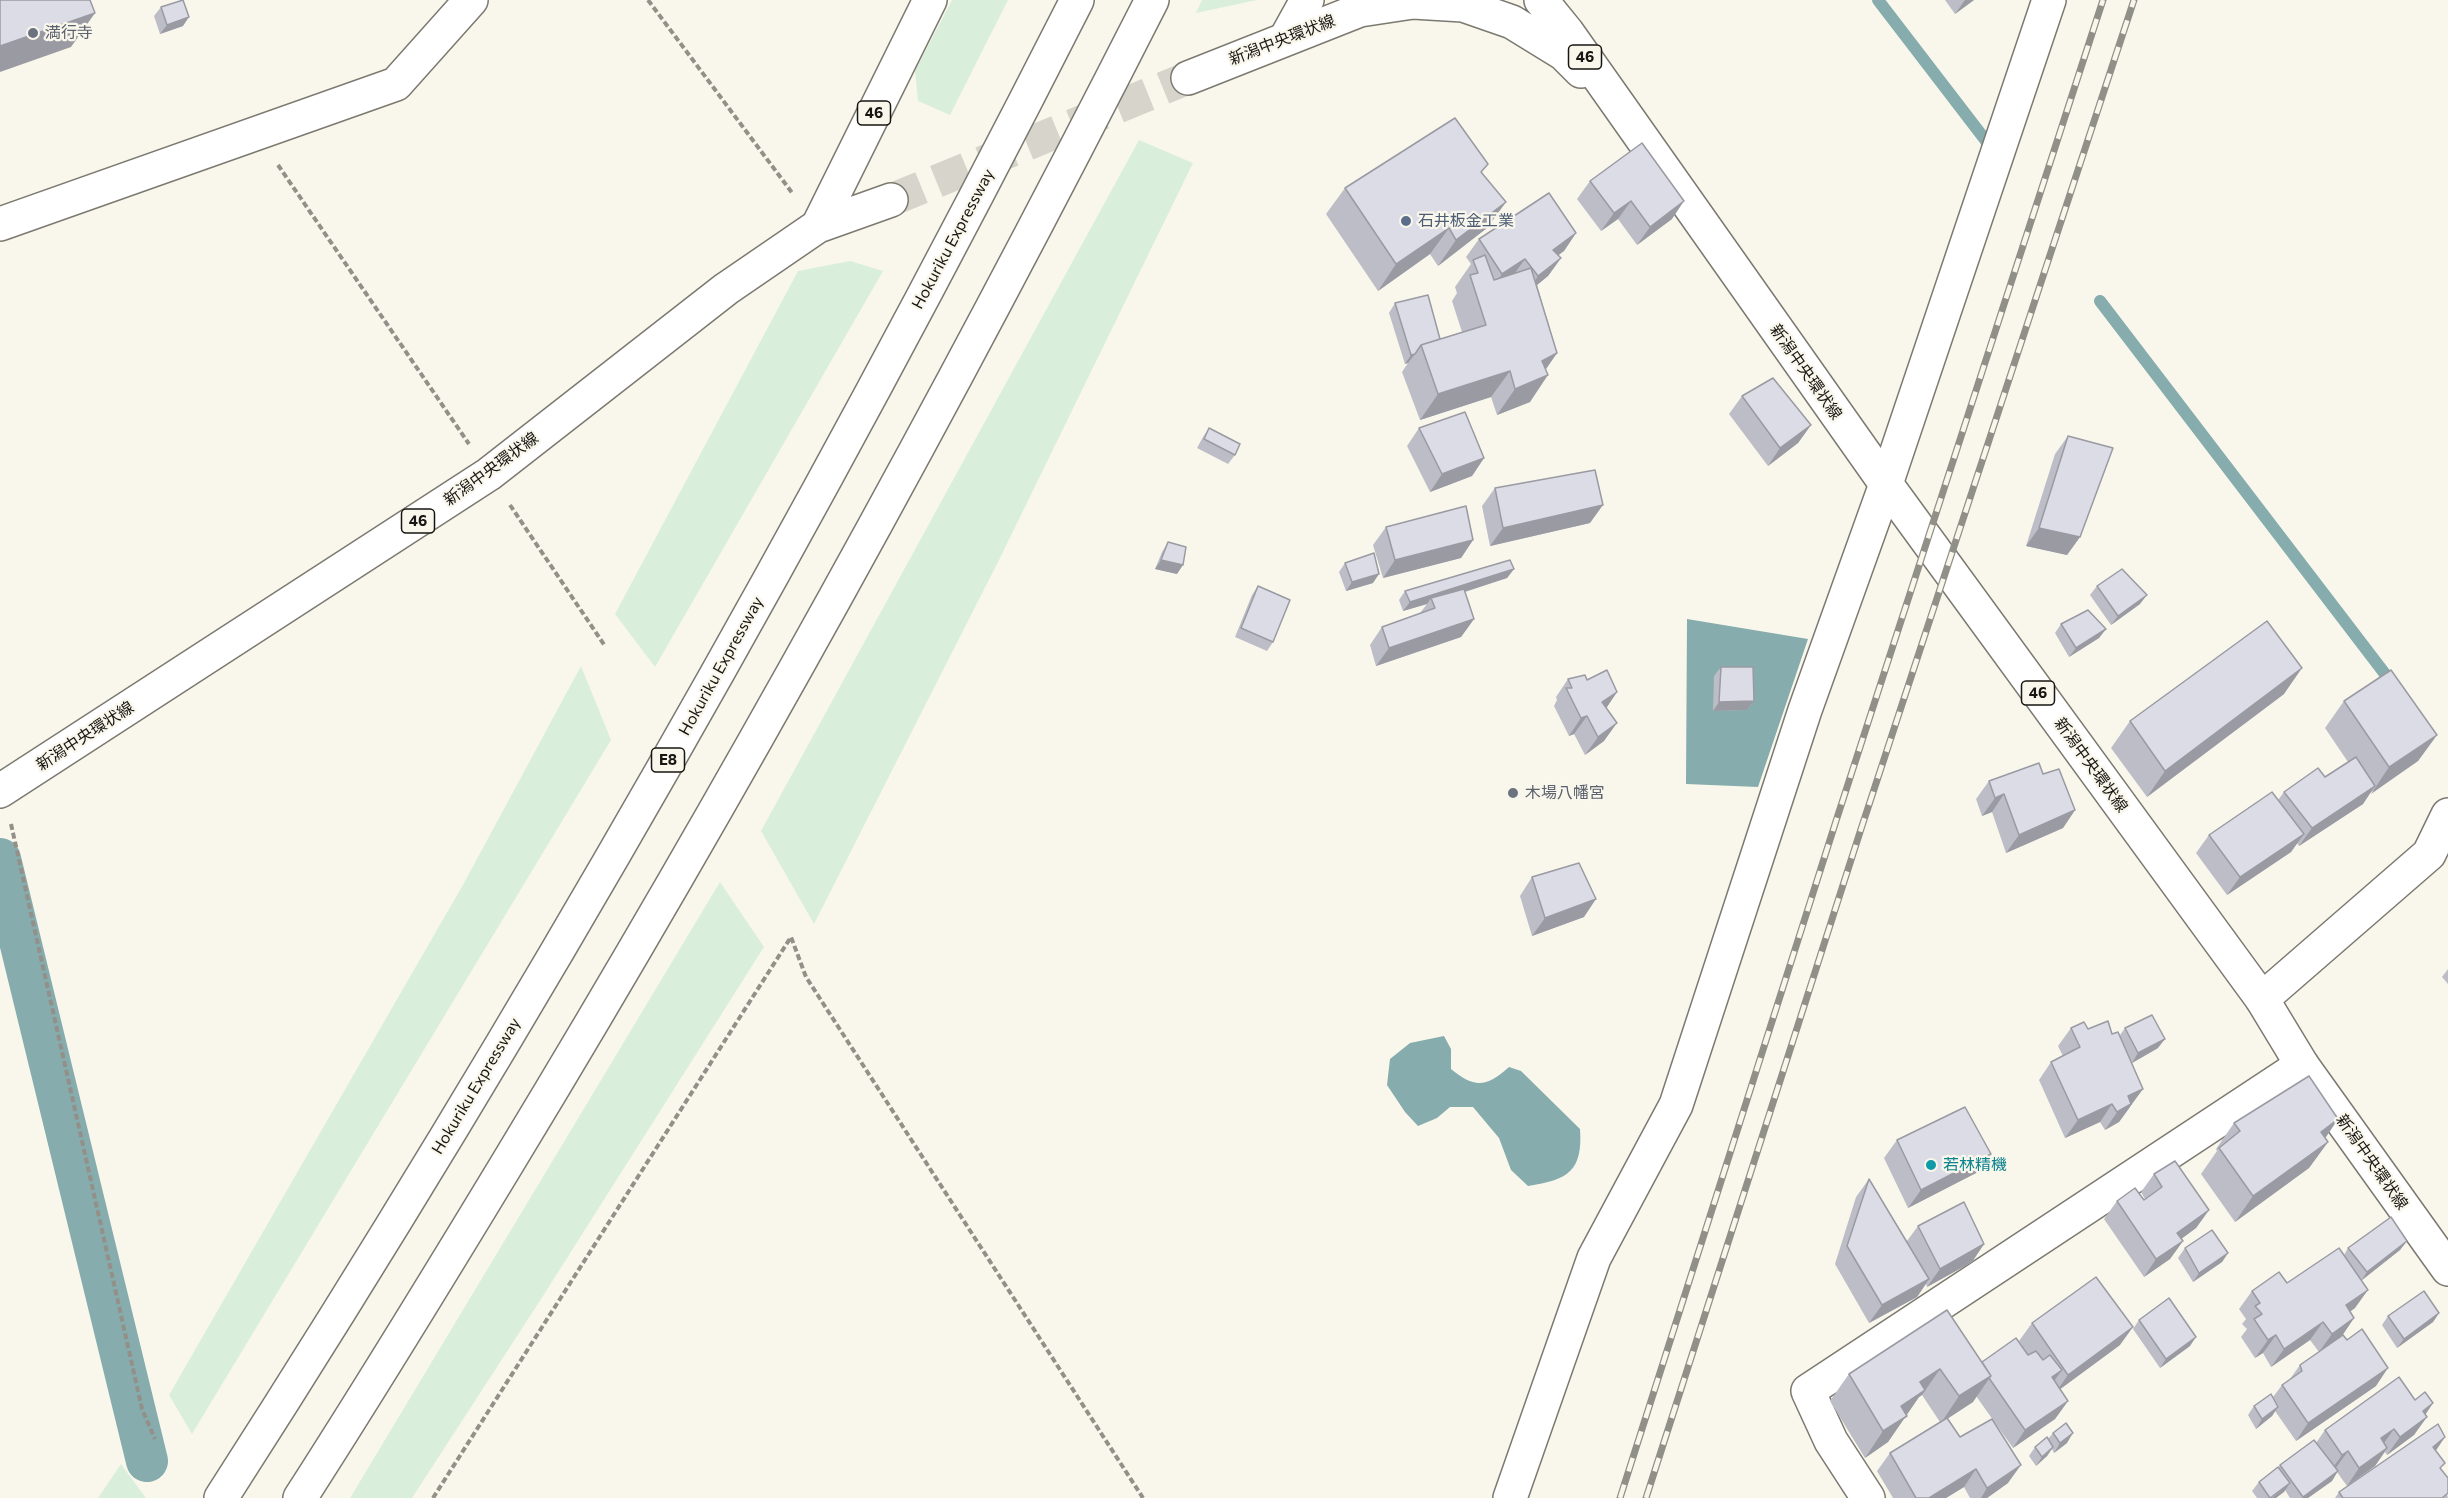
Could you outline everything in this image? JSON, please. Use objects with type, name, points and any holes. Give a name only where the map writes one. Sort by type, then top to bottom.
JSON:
[{"type":"main road","points":[[0,224],[396,84],[471,0]]},
{"type":"main road","name":"新潟中央環状線","points":[[818,226],[930,0]]},
{"type":"main road","name":"Hokuriku Expressway","points":[[220,1498],[317,1347],[483,1074],[691,720],[846,439],[1007,138],[1077,0]]},
{"type":"main road","points":[[300,1498],[370,1391],[558,1080],[742,768],[913,457],[1063,175],[1152,0]]},
{"type":"main road","points":[[1286,38],[1307,0]]},
{"type":"main road","name":"新潟中央環状線","points":[[1541,0],[1567,32],[1886,484],[2262,999],[2302,1065],[2448,1269]]},
{"type":"main road","points":[[1510,1498],[1594,1258],[1677,1105],[1805,710],[1886,484],[2049,0]]},
{"type":"main road","name":"新潟中央環状線","points":[[1188,78],[1360,10],[1413,2],[1463,5],[1512,22],[1564,54],[1626,117]]},
{"type":"main road","name":"新潟中央環状線","points":[[2,790],[489,474],[726,289],[818,226],[891,200]]},
{"type":"main road","points":[[2262,999],[2429,854],[2448,815]]},
{"type":"main road","points":[[1868,1498],[1831,1441],[1808,1391],[2302,1065]]},
{"type":"path","points":[[648,0],[818,226]]},
{"type":"path","points":[[256,134],[604,646]]},
{"type":"path","points":[[2,790],[142,1409],[155,1439]]},
{"type":"path","points":[[433,1498],[791,938],[806,977],[1143,1498]]},
{"type":"green space","points":[[952,0],[1008,0],[950,115],[918,101],[915,71]]},
{"type":"green space","points":[[1202,0],[1257,0],[1196,13]]},
{"type":"green space","points":[[1139,140],[1193,163],[999,560],[814,924],[761,831]]},
{"type":"green space","points":[[850,261],[883,271],[655,667],[615,614],[798,271]]},
{"type":"green space","points":[[581,666],[611,740],[192,1434],[169,1395],[464,883]]},
{"type":"green space","points":[[720,882],[764,947],[412,1498],[350,1498]]},
{"type":"green space","points":[[121,1464],[146,1498],[98,1498]]},
{"type":"water","points":[[1687,619],[1808,639],[1758,787],[1686,784]]},
{"type":"water","points":[[1444,1036],[1451,1049],[1451,1069],[1459,1075],[1467,1080],[1480,1083],[1493,1079],[1509,1067],[1521,1071],[1580,1129],[1579,1155],[1570,1171],[1542,1184],[1528,1186],[1511,1170],[1499,1138],[1473,1107],[1450,1107],[1437,1118],[1418,1126],[1405,1112],[1387,1085],[1390,1059],[1410,1043]]},
{"type":"building","points":[[0,0],[90,0],[95,13],[0,46]]},
{"type":"building","points":[[183,0],[189,17],[167,25],[161,7]]},
{"type":"building","name":"石井板金工業","points":[[1455,118],[1488,164],[1481,172],[1506,202],[1456,240],[1449,228],[1396,264],[1345,188]]},
{"type":"building","points":[[1642,143],[1684,201],[1650,227],[1631,201],[1614,213],[1590,181]]},
{"type":"building","points":[[1549,193],[1576,233],[1553,250],[1561,258],[1538,276],[1525,259],[1502,274],[1479,239]]},
{"type":"building","points":[[1485,255],[1494,280],[1531,268],[1557,353],[1542,361],[1548,375],[1515,389],[1510,371],[1438,394],[1421,345],[1486,325],[1470,275],[1478,273],[1473,260]]},
{"type":"building","points":[[1428,295],[1440,339],[1421,345],[1415,354],[1411,355],[1395,303]]},
{"type":"building","points":[[1773,378],[1811,425],[1780,448],[1742,396]]},
{"type":"building","points":[[1465,412],[1484,458],[1442,474],[1419,428]]},
{"type":"building","points":[[1209,428],[1240,444],[1235,455],[1204,439]]},
{"type":"building","points":[[2068,436],[2113,448],[2080,537],[2039,528]]},
{"type":"building","points":[[1595,470],[1603,505],[1503,528],[1495,488]]},
{"type":"building","points":[[1466,506],[1473,540],[1395,560],[1386,527]]},
{"type":"building","points":[[1168,542],[1186,547],[1183,565],[1161,560]]},
{"type":"building","points":[[1374,553],[1379,574],[1352,582],[1345,563]]},
{"type":"building","points":[[1510,560],[1514,569],[1410,602],[1405,591]]},
{"type":"building","points":[[2122,569],[2147,595],[2118,616],[2097,586]]},
{"type":"building","points":[[1258,586],[1290,600],[1273,642],[1241,628]]},
{"type":"building","points":[[1464,589],[1474,619],[1389,648],[1382,627],[1435,608],[1431,598]]},
{"type":"building","points":[[2088,610],[2106,629],[2076,648],[2061,624]]},
{"type":"building","points":[[2267,621],[2302,668],[2165,771],[2130,721]]},
{"type":"building","points":[[1721,667],[1753,667],[1754,701],[1719,702]]},
{"type":"building","points":[[1607,670],[1617,692],[1602,702],[1617,723],[1598,737],[1587,716],[1581,718],[1566,688],[1572,688],[1568,679],[1585,675],[1587,680]]},
{"type":"building","points":[[2391,670],[2437,735],[2389,767],[2344,701]]},
{"type":"building","points":[[2356,757],[2375,786],[2312,828],[2284,792],[2318,768],[2325,777]]},
{"type":"building","points":[[2039,763],[2043,774],[2059,769],[2075,810],[2019,835],[2004,794],[1995,798],[1989,781]]},
{"type":"building","points":[[2272,792],[2304,834],[2240,877],[2209,835]]},
{"type":"building","points":[[1579,863],[1596,899],[1545,918],[1532,877]]},
{"type":"building","points":[[2152,1015],[2165,1039],[2138,1053],[2125,1028]]},
{"type":"building","points":[[2108,1021],[2112,1034],[2118,1032],[2143,1089],[2128,1096],[2131,1104],[2117,1112],[2112,1104],[2078,1120],[2051,1062],[2080,1047],[2071,1028],[2084,1022],[2088,1029]]},
{"type":"building","points":[[2309,1076],[2338,1119],[2321,1132],[2328,1142],[2253,1196],[2219,1148],[2240,1131],[2234,1123]]},
{"type":"building","name":"若林精機","points":[[1965,1107],[1991,1154],[1921,1190],[1897,1140]]},
{"type":"building","points":[[2175,1161],[2209,1210],[2177,1233],[2183,1241],[2156,1259],[2117,1201],[2135,1188],[2144,1200],[2162,1187],[2154,1174]]},
{"type":"building","points":[[1869,1179],[1929,1279],[1882,1305],[1847,1246]]},
{"type":"building","points":[[1964,1202],[1984,1244],[1940,1269],[1918,1226]]},
{"type":"building","points":[[2391,1217],[2407,1241],[2367,1272],[2348,1248]]},
{"type":"building","points":[[2212,1230],[2228,1253],[2199,1273],[2185,1248]]},
{"type":"building","points":[[2339,1248],[2368,1290],[2346,1305],[2354,1318],[2332,1334],[2323,1322],[2284,1349],[2276,1335],[2268,1340],[2254,1319],[2262,1314],[2255,1306],[2260,1303],[2252,1291],[2279,1272],[2287,1283]]},
{"type":"building","points":[[2096,1277],[2133,1327],[2068,1375],[2032,1323]]},
{"type":"building","points":[[2424,1291],[2439,1313],[2404,1339],[2388,1316]]},
{"type":"building","points":[[2169,1298],[2196,1337],[2166,1359],[2139,1320]]},
{"type":"building","points":[[1947,1310],[1991,1376],[1959,1396],[1940,1369],[1920,1382],[1925,1390],[1901,1406],[1907,1416],[1883,1431],[1849,1374]]},
{"type":"building","points":[[2362,1329],[2388,1368],[2308,1423],[2282,1385],[2302,1371],[2300,1365],[2343,1335],[2347,1340]]},
{"type":"building","points":[[2016,1338],[2028,1355],[2036,1351],[2043,1360],[2050,1355],[2062,1370],[2052,1377],[2068,1401],[2025,1430],[1989,1378],[1991,1376],[1982,1362]]},
{"type":"building","points":[[2399,1377],[2415,1400],[2425,1392],[2433,1403],[2423,1411],[2427,1417],[2400,1437],[2394,1429],[2381,1438],[2387,1448],[2359,1468],[2348,1451],[2342,1455],[2325,1430]]},
{"type":"building","points":[[2271,1394],[2278,1407],[2262,1419],[2254,1406]]},
{"type":"building","points":[[1947,1418],[1960,1437],[1992,1419],[2021,1465],[1987,1488],[1976,1469],[1929,1498],[1916,1498],[1890,1453]]},
{"type":"building","points":[[2066,1423],[2073,1433],[2060,1443],[2053,1433]]},
{"type":"building","points":[[2438,1424],[2445,1437],[2433,1447],[2445,1463],[2440,1468],[2448,1478],[2448,1493],[2442,1498],[2343,1498],[2339,1492]]},
{"type":"building","points":[[2047,1437],[2053,1447],[2042,1457],[2035,1447]]},
{"type":"building","points":[[2314,1440],[2338,1471],[2303,1497],[2280,1465]]},
{"type":"building","points":[[2278,1467],[2290,1483],[2270,1498],[2259,1482]]},
{"type":"waterway","points":[[1878,0],[1990,146]]},
{"type":"waterway","points":[[2100,301],[2395,687]]},
{"type":"waterway","points":[[0,859],[147,1461]]},
{"type":"tunnel","points":[[891,200],[1188,78]]},
{"type":"railway","points":[[1620,1498],[1836,821],[2103,0]]},
{"type":"railway","points":[[1646,1498],[1861,829],[2134,0]]},
{"type":"place","name":"満行寺","points":[[33,33]]},
{"type":"place","name":"石井板金工業","points":[[1406,221]]},
{"type":"place","name":"木場八幡宮","points":[[1513,793]]},
{"type":"place","name":"若林精機","points":[[1931,1165]]}]
